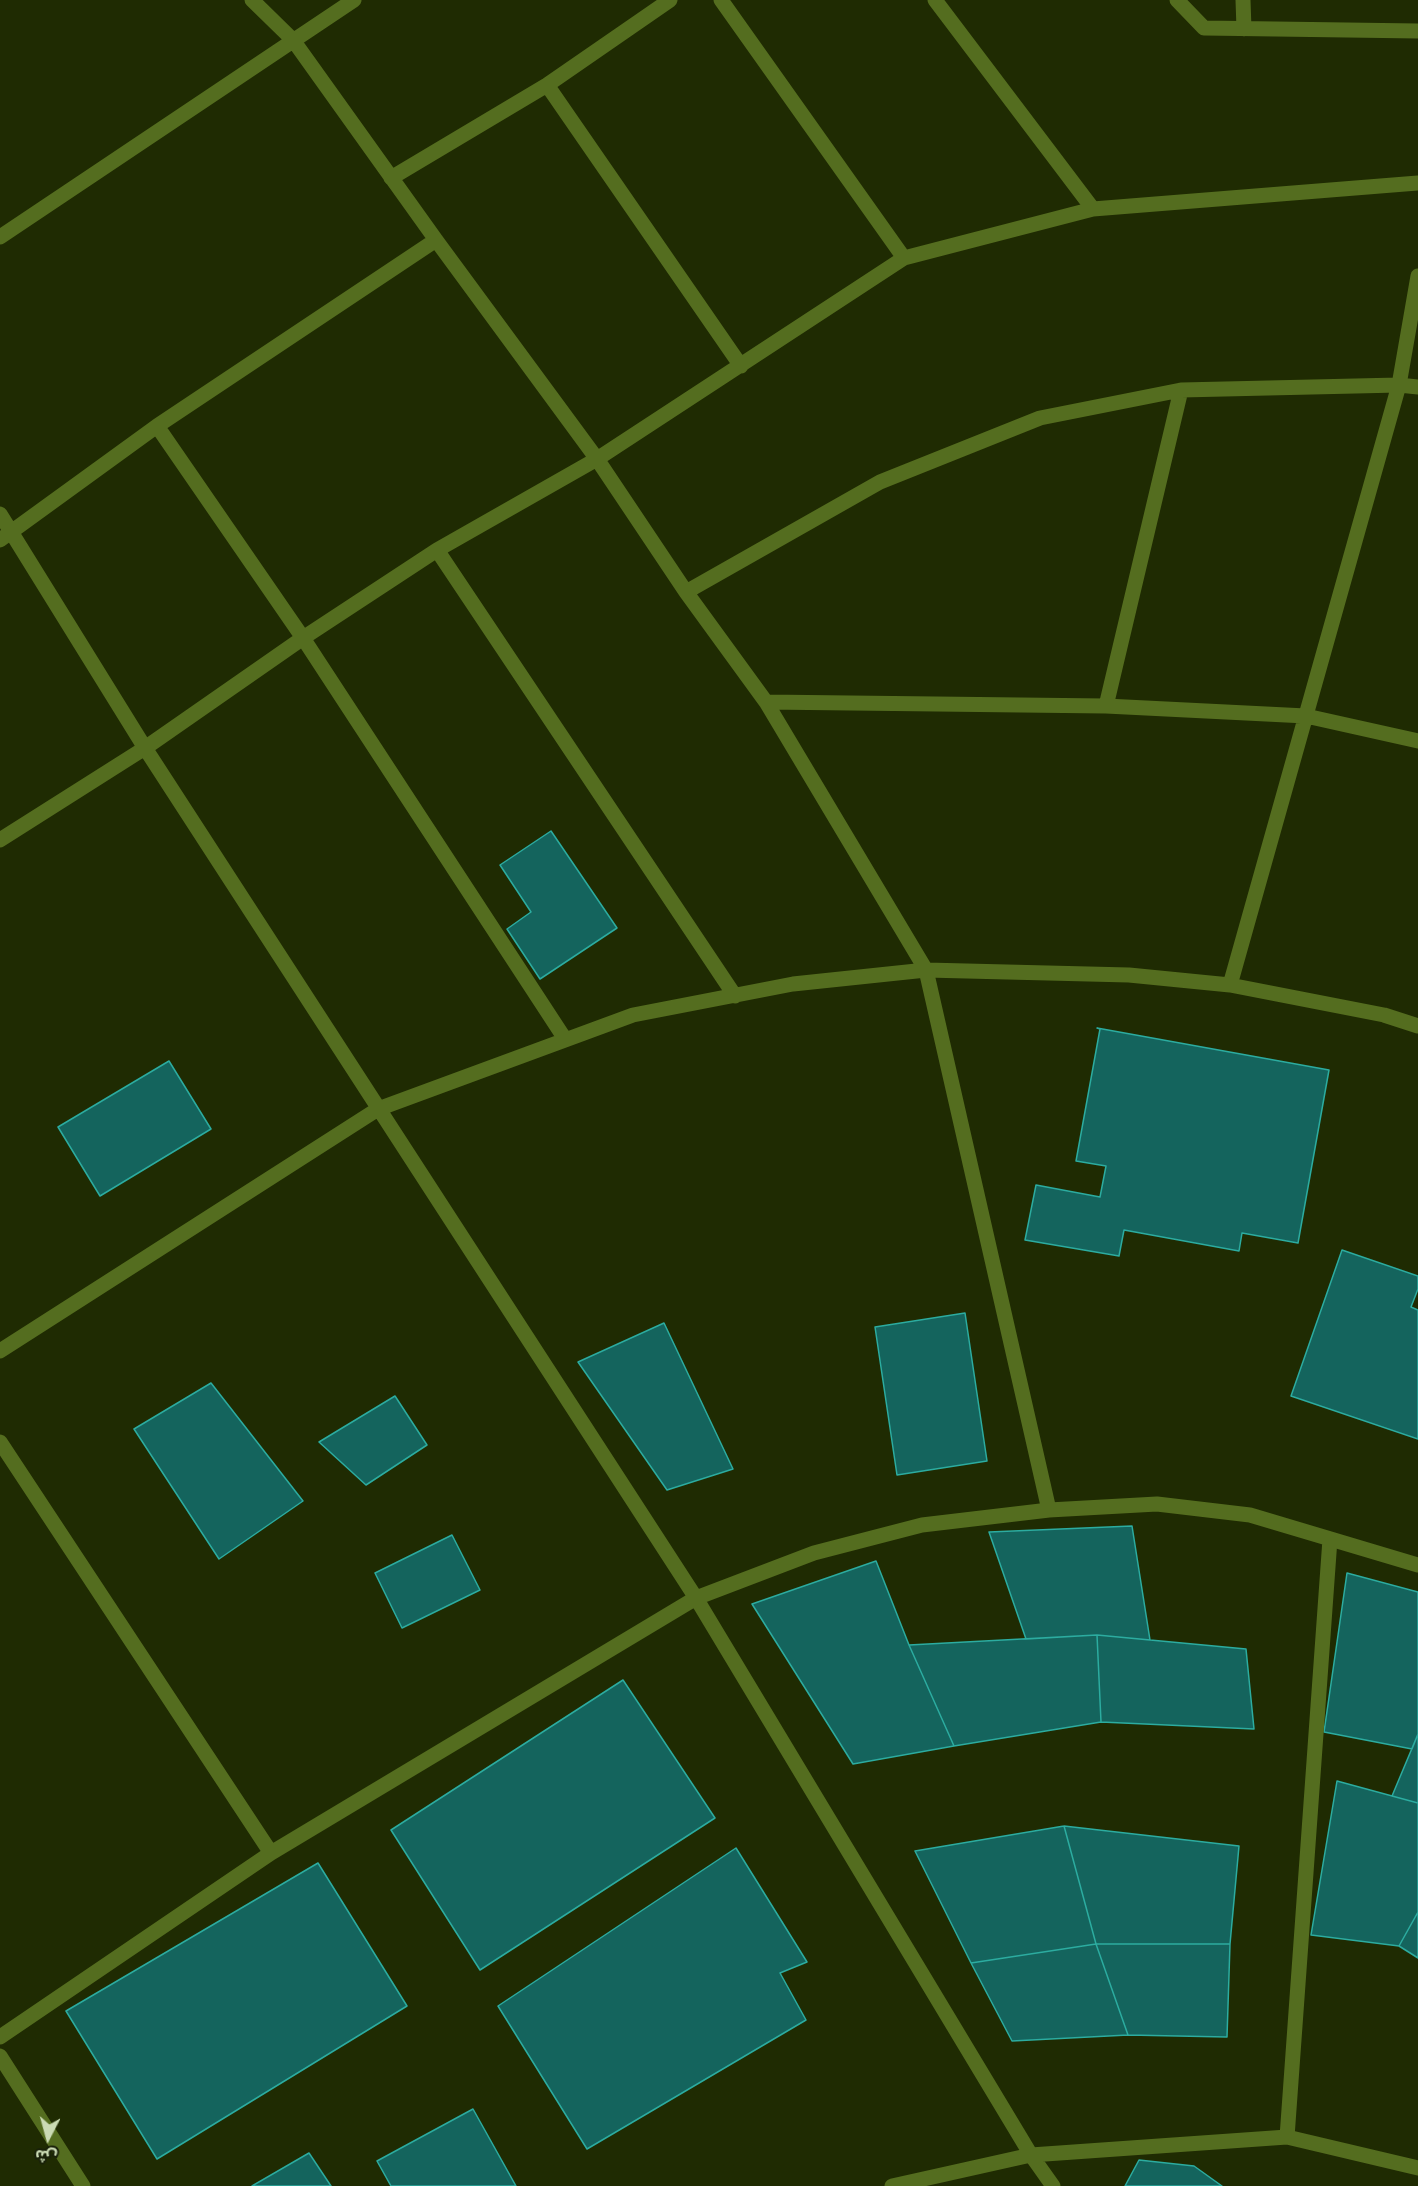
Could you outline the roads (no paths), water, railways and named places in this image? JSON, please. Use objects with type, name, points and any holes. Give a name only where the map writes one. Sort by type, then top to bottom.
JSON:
[{"type":"street","points":[[252,0],[293,40],[597,459],[686,592],[766,702],[926,970],[1049,1510]]},
{"type":"street","points":[[0,237],[354,0]]},
{"type":"street","points":[[392,178],[547,85],[670,0]]},
{"type":"street","points":[[721,0],[904,258]]},
{"type":"street","points":[[935,0],[1093,209]]},
{"type":"street","points":[[1177,0],[1204,28],[1418,31]]},
{"type":"street","points":[[1243,0],[1244,29]]},
{"type":"street","points":[[547,85],[741,366]]},
{"type":"street","points":[[0,840],[145,748],[303,638],[436,550],[597,459],[904,258],[1093,209],[1418,183]]},
{"type":"street","points":[[6,536],[157,426],[436,240]]},
{"type":"street","points":[[1230,985],[1399,386],[1418,276]]},
{"type":"street","points":[[686,592],[880,482],[1040,418],[1181,390],[1418,387]]},
{"type":"street","points":[[1106,706],[1181,390]]},
{"type":"street","points":[[157,426],[303,638],[565,1039]]},
{"type":"street","points":[[0,514],[6,536],[696,1598],[1031,2155],[1053,2186]]},
{"type":"street","points":[[436,550],[735,996]]},
{"type":"street","points":[[766,702],[1106,706],[1306,716],[1418,741]]},
{"type":"street","points":[[0,1351],[378,1109],[633,1015],[793,984],[926,970],[1129,975],[1230,985],[1384,1015],[1418,1026]]},
{"type":"street","points":[[0,1442],[272,1853]]},
{"type":"street","points":[[0,2037],[272,1853],[696,1598],[813,1553],[922,1525],[1049,1510],[1157,1504],[1250,1515],[1418,1565]]},
{"type":"street","points":[[1287,2137],[1330,1539]]},
{"type":"street","points":[[0,2056],[83,2186]]},
{"type":"street","points":[[892,2186],[1031,2155],[1287,2137],[1418,2168]]}]
